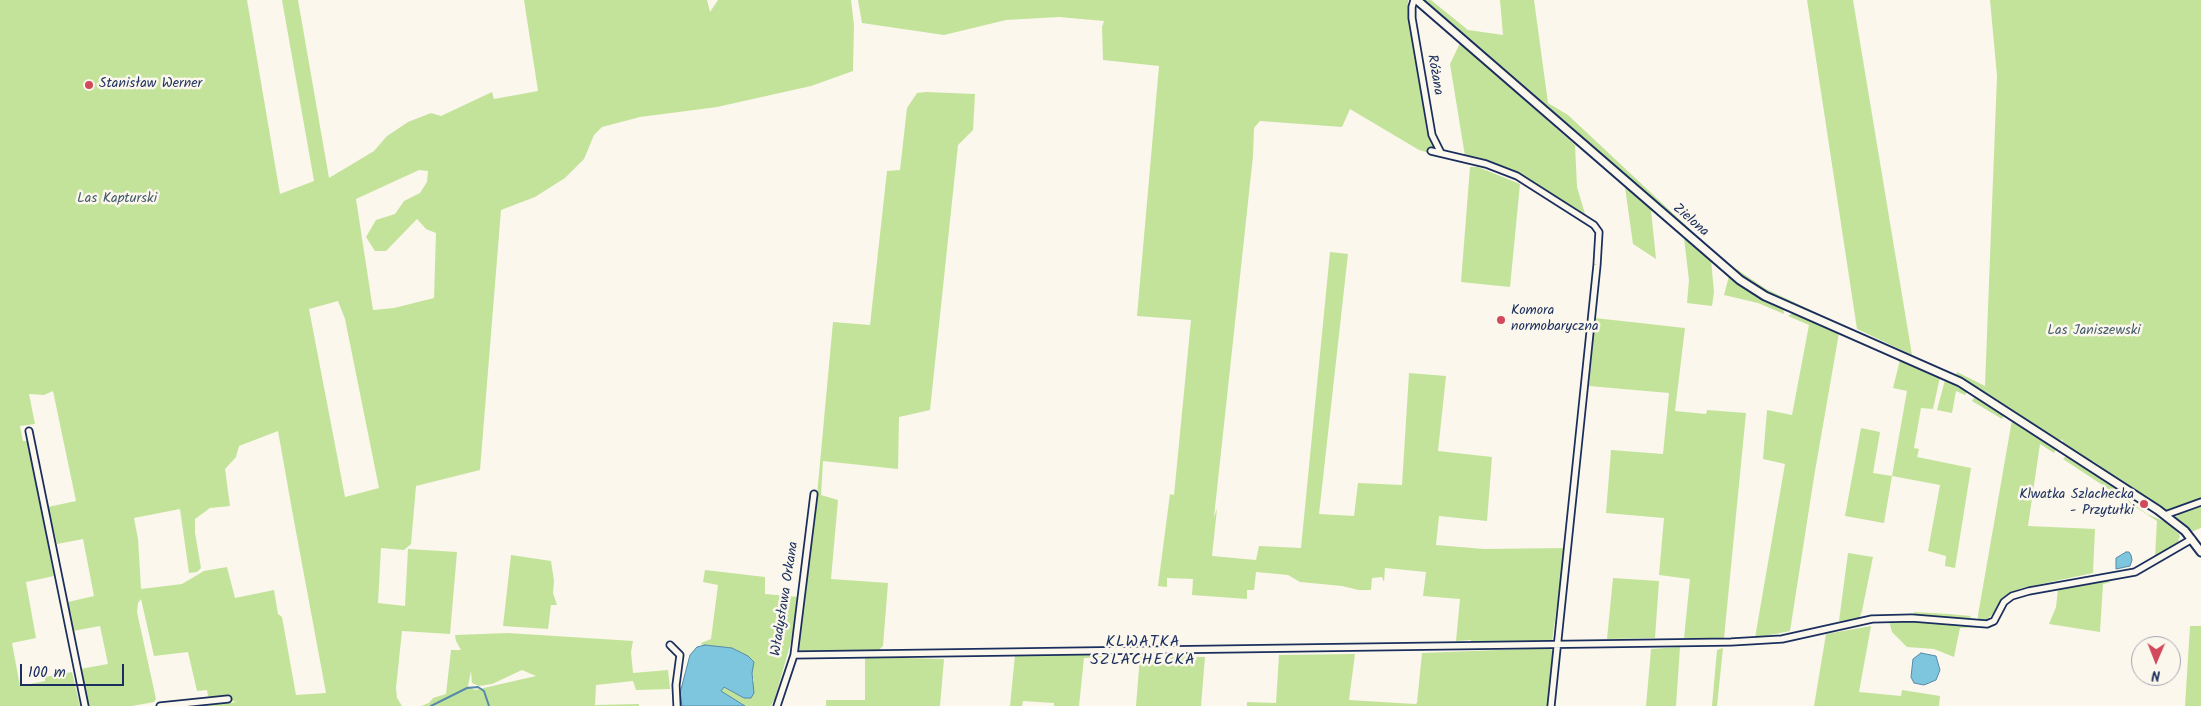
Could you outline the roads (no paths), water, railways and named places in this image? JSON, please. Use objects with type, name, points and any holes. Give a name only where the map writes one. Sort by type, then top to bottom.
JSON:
[{"type":"street","name":"Różana","points":[[1416,0],[1412,6],[1412,18],[1432,135],[1442,153]]},
{"type":"street","name":"Zielona","points":[[1416,0],[1740,280],[1765,296],[1960,382],[2165,515],[2185,531],[2201,552]]},
{"type":"street","points":[[1431,151],[1486,164],[1517,176],[1594,225],[1599,232],[1551,706]]},
{"type":"street","points":[[29,431],[85,706]]},
{"type":"street","name":"Władysława Orkana","points":[[777,706],[794,655],[814,494]]},
{"type":"street","points":[[2165,515],[2201,502]]},
{"type":"street","points":[[794,655],[1731,642],[1782,639],[1872,620],[1916,618],[1987,624],[1994,621],[2004,602],[2012,596],[2029,591],[2135,572],[2192,539]]},
{"type":"street","points":[[670,645],[676,649],[681,661],[676,685],[677,706]]},
{"type":"street","points":[[160,706],[228,699]]},
{"type":"water","points":[[2129,552],[2131,555],[2130,566],[2116,569],[2116,558]]},
{"type":"water","points":[[705,645],[732,648],[748,656],[754,662],[752,673],[754,693],[751,698],[744,698],[724,687],[721,691],[745,706],[682,706],[680,693],[690,655],[697,647]]},
{"type":"water","points":[[1921,653],[1936,656],[1940,670],[1936,680],[1924,685],[1914,683],[1911,677],[1913,659]]},
{"type":"waterway","points":[[431,706],[467,688],[478,687],[484,691],[489,706]]},
{"type":"place","name":"Stanisław Werner","points":[[89,85]]},
{"type":"place","name":"Komora normobaryczna","points":[[1501,320]]},
{"type":"place","name":"Klwatka Szlachecka - Przytułki","points":[[2144,504]]},
{"type":"district","name":"KLWATKA SZLACHECKA","points":[[1143,652]]},
{"type":"park label","name":"Las Kapturski","points":[[117,200]]},
{"type":"park label","name":"Las Janiszewski","points":[[2094,332]]}]
